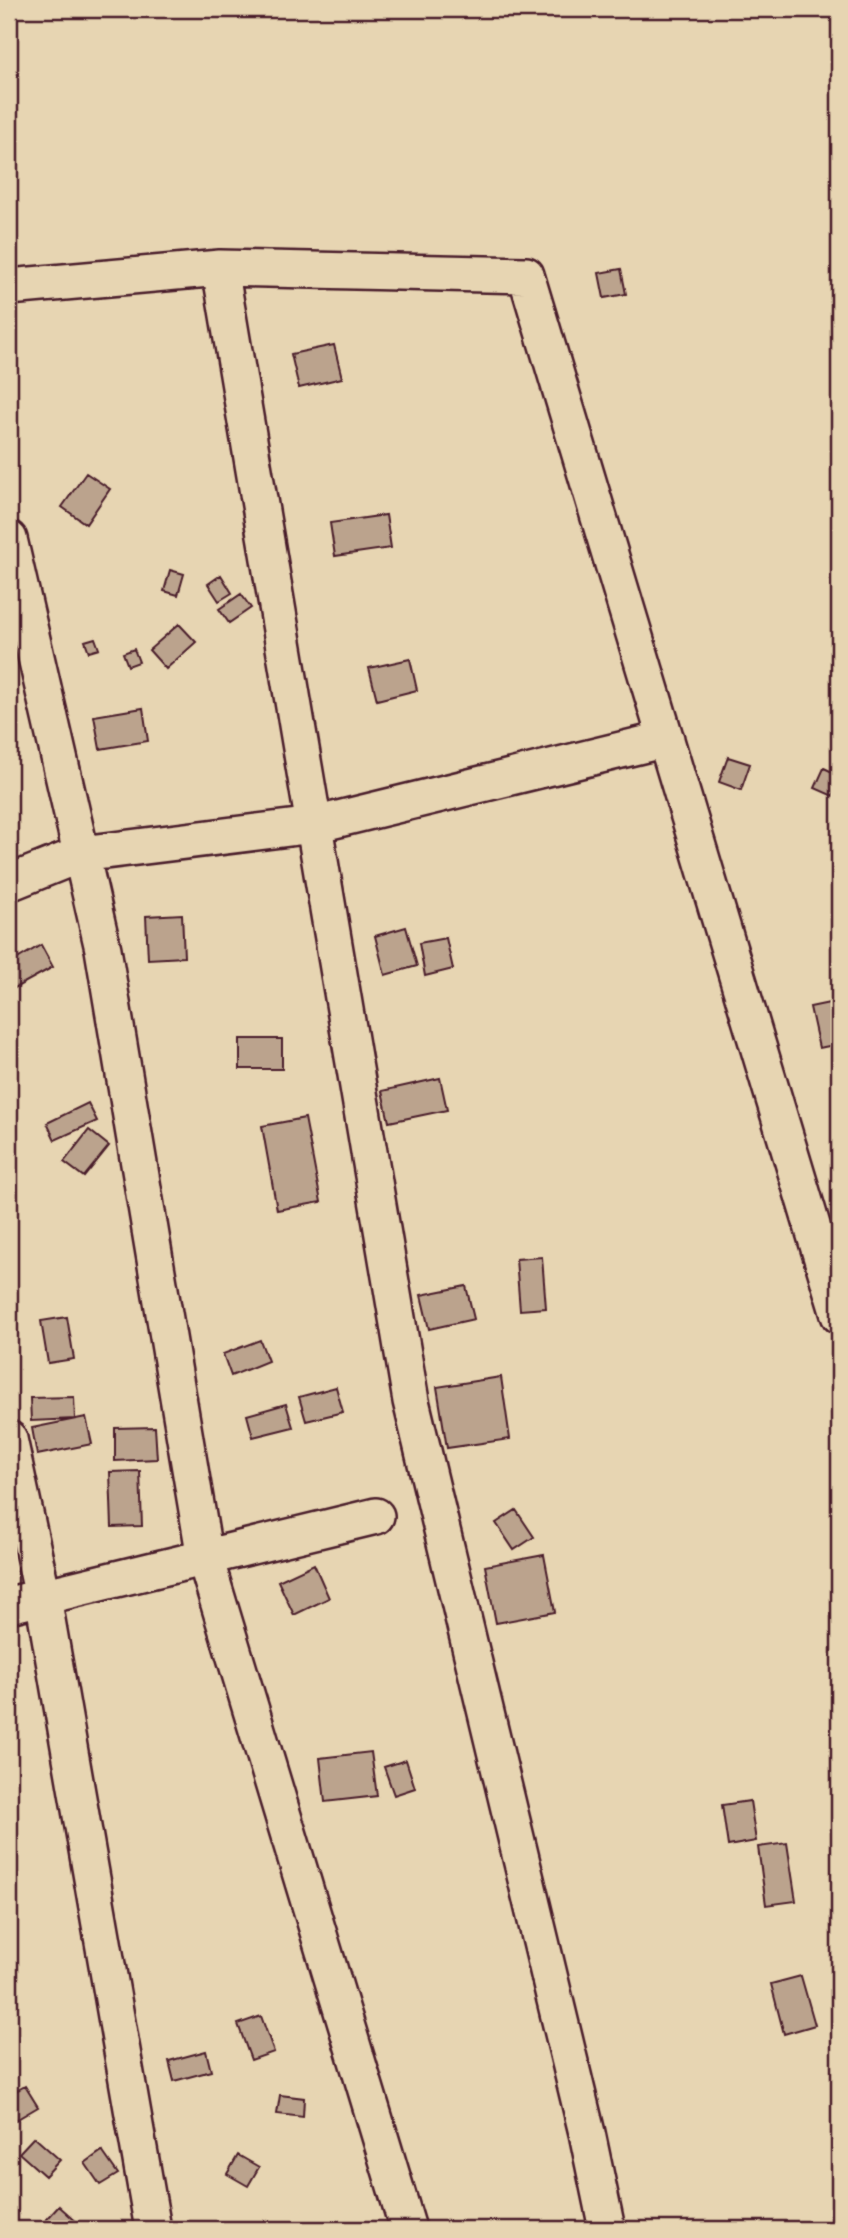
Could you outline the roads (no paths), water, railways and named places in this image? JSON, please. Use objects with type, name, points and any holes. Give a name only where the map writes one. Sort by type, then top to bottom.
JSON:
[{"type":"street","points":[[9,286],[220,268],[526,275],[839,1315]]},
{"type":"street","points":[[220,268],[411,1401],[587,2133],[607,2229]]},
{"type":"street","points":[[9,539],[103,949],[205,1558],[408,2229]]},
{"type":"street","points":[[9,883],[81,854],[314,825],[666,739]]},
{"type":"street","points":[[9,1439],[43,1597],[153,2229]]},
{"type":"street","points":[[9,1605],[376,1516]]}]
